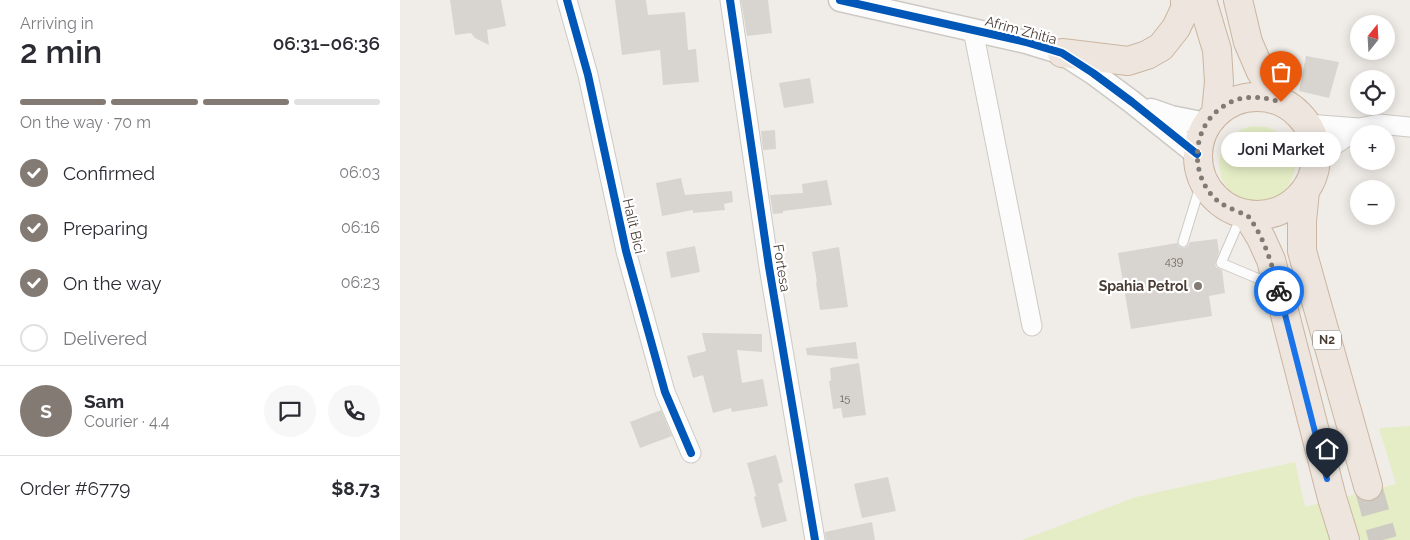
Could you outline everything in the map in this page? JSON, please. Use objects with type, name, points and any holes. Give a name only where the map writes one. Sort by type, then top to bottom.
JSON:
[{"type":"highway","points":[[1062,53],[1128,61],[1147,55],[1161,47],[1176,28],[1185,9],[1185,0]]},
{"type":"highway","points":[[1202,0],[1217,50],[1219,82],[1211,118],[1199,139],[1198,167],[1202,180],[1218,202],[1230,209],[1245,214]]},
{"type":"highway","name":"N2","points":[[1238,0],[1248,42],[1254,57],[1261,72],[1281,102]]},
{"type":"highway","name":"N2","points":[[1211,118],[1230,102],[1247,97],[1264,97],[1281,102],[1296,111],[1307,124],[1314,141],[1316,158],[1313,176],[1305,191],[1293,203],[1279,211],[1263,215],[1245,214]]},
{"type":"highway","name":"N2","points":[[1305,191],[1302,251],[1368,486]]},
{"type":"highway","name":"N2","points":[[1245,214],[1261,238],[1270,260],[1332,498],[1345,540]]},
{"type":"street","name":"Halit Bici","points":[[567,0],[588,76],[626,251],[665,392],[691,453]]},
{"type":"street","name":"Fortesa","points":[[730,0],[769,267],[815,540]]},
{"type":"street","name":"Afrim Zhitia","points":[[840,0],[1026,42],[1062,53],[1092,72],[1197,154]]},
{"type":"street","points":[[973,30],[1032,326]]},
{"type":"street","name":"Afrim Zhitia","points":[[1132,102],[1171,118],[1211,118]]},
{"type":"street","points":[[1307,124],[1350,127]]},
{"type":"street","points":[[1374,125],[1389,125]]},
{"type":"street","points":[[1395,126],[1410,127]]},
{"type":"street","points":[[1316,158],[1350,134]]},
{"type":"lane","points":[[1184,242],[1202,180]]},
{"type":"lane","points":[[1245,214],[1221,264],[1259,279],[1278,289]]},
{"type":"green space","points":[[1257,126],[1271,129],[1284,137],[1292,150],[1295,164],[1292,178],[1284,191],[1271,199],[1257,202],[1243,199],[1230,191],[1222,178],[1219,164],[1222,150],[1230,137],[1243,129]]},
{"type":"green space","points":[[1410,426],[1410,540],[1022,540],[1136,497],[1295,462],[1305,507],[1396,484],[1379,428]]},
{"type":"building","points":[[450,0],[501,0],[506,26],[487,30],[489,45],[475,38],[471,33],[455,35]]},
{"type":"building","points":[[615,0],[646,0],[648,15],[685,12],[688,50],[696,49],[699,82],[663,85],[660,50],[622,55]]},
{"type":"building","points":[[741,0],[768,0],[772,33],[747,36]]},
{"type":"building","points":[[1306,56],[1339,62],[1329,98],[1299,91]]},
{"type":"building","points":[[810,78],[814,103],[784,108],[779,83]]},
{"type":"building","points":[[775,130],[776,149],[763,150],[761,131]]},
{"type":"building","points":[[681,178],[685,195],[732,191],[733,202],[724,204],[725,210],[693,213],[693,210],[662,216],[656,183]]},
{"type":"building","points":[[827,180],[832,205],[773,214],[770,195],[803,193],[802,184]]},
{"type":"building","points":[[1217,239],[1219,252],[1215,264],[1216,267],[1222,270],[1225,293],[1209,296],[1212,316],[1131,329],[1118,253],[1177,243],[1179,247],[1184,248],[1190,242]]},
{"type":"building","points":[[695,246],[700,272],[671,278],[666,252]]},
{"type":"building","points":[[839,247],[848,307],[820,310],[812,252]]},
{"type":"building","points":[[702,333],[762,334],[762,352],[737,350],[742,383],[763,379],[768,406],[732,412],[731,408],[713,413],[703,375],[693,378],[687,356],[706,351]]},
{"type":"building","points":[[856,342],[858,359],[807,355],[806,348]]},
{"type":"building","points":[[859,363],[866,415],[843,418],[841,408],[833,409],[829,381],[831,381],[830,368]]},
{"type":"building","points":[[661,410],[672,436],[640,448],[630,422]]},
{"type":"building","points":[[776,455],[783,482],[778,484],[787,521],[762,528],[747,463]]},
{"type":"building","points":[[888,477],[896,511],[862,518],[854,484]]},
{"type":"building","points":[[872,522],[875,540],[826,540],[825,532]]},
{"type":"tunnel","points":[[1368,486],[1383,540]]},
{"type":"cycle path","points":[[567,0],[588,75],[626,251],[665,392],[691,453]]},
{"type":"cycle path","points":[[730,0],[769,267],[815,540]]},
{"type":"cycle path","points":[[840,0],[1026,42],[1062,53],[1132,102],[1197,154]]},
{"type":"way so far","points":[[1279,291],[1261,238],[1247,215],[1218,202],[1209,192],[1202,180],[1197,154],[1199,139],[1206,124],[1216,112],[1230,102],[1247,97],[1264,97],[1281,102]]},
{"type":"place","name":"Joni Market","points":[[1281,102]]},
{"type":"place","name":"Spahia Petrol","points":[[1198,286]]},
{"type":"route","points":[[1279,291],[1327,479]]}]
